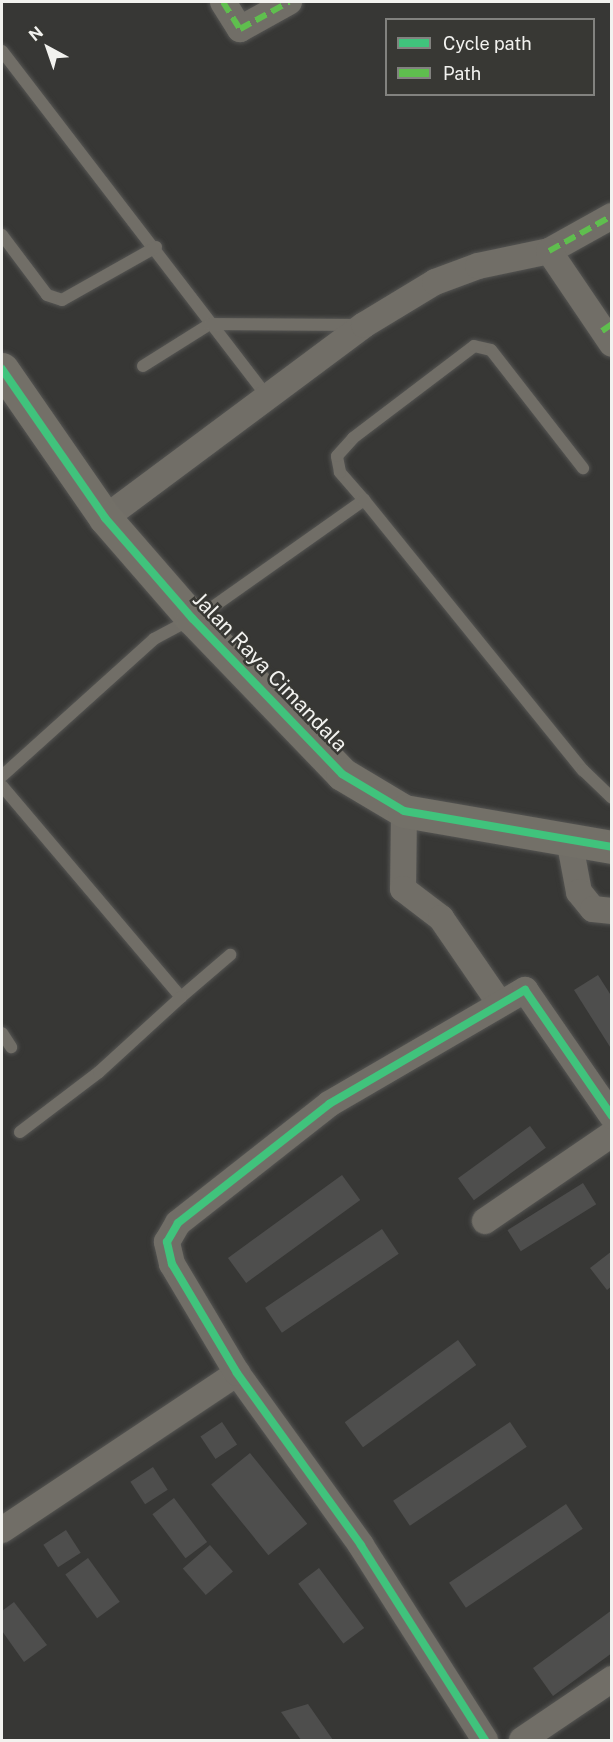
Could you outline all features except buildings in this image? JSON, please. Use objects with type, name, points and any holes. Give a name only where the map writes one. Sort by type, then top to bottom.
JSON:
[{"type":"street","points":[[223,2],[240,29],[288,2]]},
{"type":"street","points":[[105,518],[364,325],[435,282],[478,266],[549,250],[612,216]]},
{"type":"street","points":[[549,250],[608,333]]},
{"type":"street","name":"Jalan Raya Cimandala","points":[[2,369],[105,518],[192,618],[342,774],[404,811],[612,847]]},
{"type":"street","points":[[404,811],[403,890],[441,918],[500,1004]]},
{"type":"street","points":[[568,839],[579,892],[593,909],[612,911]]},
{"type":"street","points":[[485,1740],[361,1545],[237,1372],[172,1264],[167,1242],[178,1223],[329,1104],[525,990],[534,997],[612,1116]]},
{"type":"street","points":[[485,1221],[612,1134]]},
{"type":"street","points":[[2,1530],[237,1372]]},
{"type":"street","points":[[522,1740],[550,1732],[612,1679]]},
{"type":"lane","points":[[2,51],[156,247],[210,324],[268,398]]},
{"type":"lane","points":[[2,235],[47,295],[62,300],[156,247]]},
{"type":"lane","points":[[143,366],[210,324],[364,325]]},
{"type":"lane","points":[[583,468],[490,350],[474,346],[353,438],[337,456],[340,472],[583,770],[612,798]]},
{"type":"lane","points":[[2,776],[154,639],[192,618],[364,500]]},
{"type":"lane","points":[[2,786],[181,997]]},
{"type":"lane","points":[[20,1132],[99,1072],[230,955]]},
{"type":"lane","points":[[2,1033],[11,1047]]},
{"type":"marked path","points":[[223,2],[240,29],[289,2]]},
{"type":"marked path","points":[[549,251],[612,216]]},
{"type":"marked path","points":[[602,331],[612,324]]},
{"type":"cycle path","points":[[2,369],[105,518],[192,618],[342,774],[404,811],[612,847]]},
{"type":"cycle path","points":[[485,1740],[361,1545],[237,1373],[172,1264],[167,1242],[178,1223],[329,1104],[525,990],[612,1116]]}]
